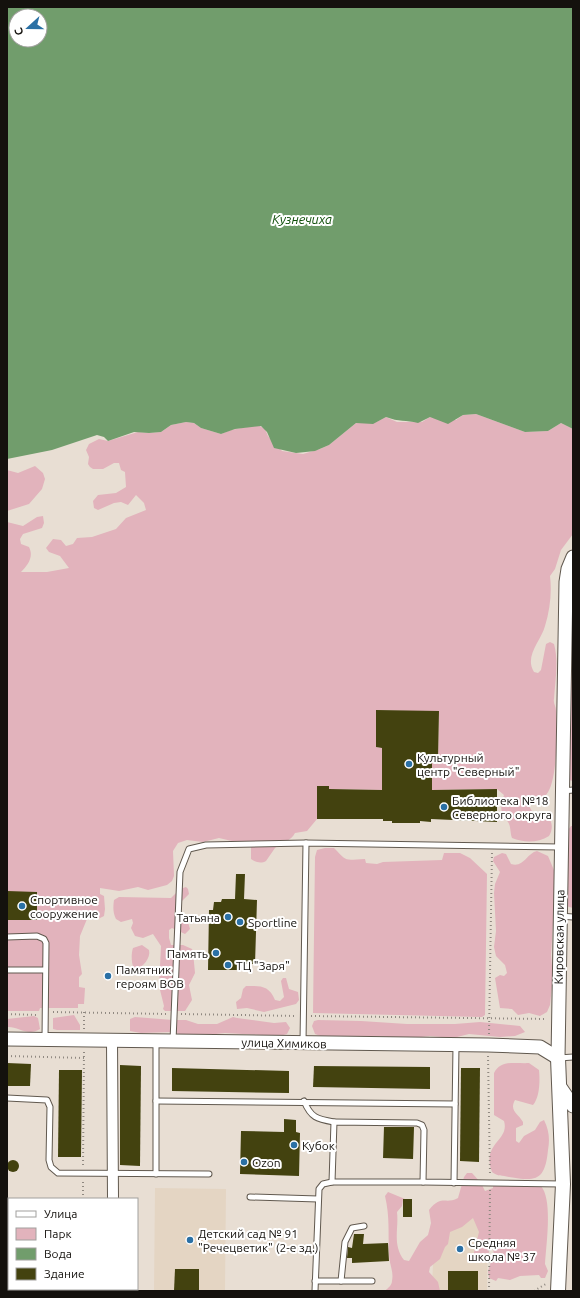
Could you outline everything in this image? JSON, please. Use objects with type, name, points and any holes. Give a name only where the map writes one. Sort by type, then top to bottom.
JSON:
[{"type":"main road","name":"Кировская улица","points":[[553,1287],[563,1184],[560,1088],[569,1058]]},
{"type":"street","name":"Кировская улица","points":[[569,1058],[559,916],[561,847],[567,790],[568,569],[573,556]]},
{"type":"street","name":"улица Химиков","points":[[7,1039],[488,1045],[540,1047],[569,1058]]},
{"type":"street","points":[[112,1041],[113,1198]]},
{"type":"street","points":[[560,1088],[573,1106]]},
{"type":"lane","points":[[173,1041],[180,872],[190,849],[206,845],[306,843],[561,847]]},
{"type":"lane","points":[[303,1043],[306,843]]},
{"type":"lane","points":[[559,916],[573,916]]},
{"type":"lane","points":[[7,937],[37,936],[44,939],[46,943],[45,1040]]},
{"type":"lane","points":[[7,970],[45,970]]},
{"type":"lane","points":[[156,1041],[156,1174]]},
{"type":"lane","points":[[454,1183],[456,1045]]},
{"type":"lane","points":[[7,1098],[48,1100],[50,1107],[49,1160],[51,1167],[58,1172],[208,1174]]},
{"type":"lane","points":[[156,1101],[304,1101],[455,1104]]},
{"type":"lane","points":[[304,1101],[308,1110],[316,1119],[334,1122],[417,1123],[422,1125],[424,1130],[423,1182]]},
{"type":"lane","points":[[332,1182],[334,1122]]},
{"type":"lane","points":[[315,1291],[318,1199],[319,1189],[323,1184],[332,1182],[423,1182],[563,1184]]},
{"type":"lane","points":[[250,1197],[318,1199]]},
{"type":"lane","points":[[341,1281],[345,1242],[352,1228],[364,1226]]},
{"type":"lane","points":[[315,1281],[372,1281]]},
{"type":"path","points":[[489,1291],[490,1183],[488,1045],[490,1018],[492,845]]},
{"type":"path","points":[[83,1198],[84,1012]]},
{"type":"path","points":[[7,1014],[45,1015]]},
{"type":"path","points":[[7,1056],[84,1058]]},
{"type":"path","points":[[534,1291],[553,1287]]},
{"type":"shaded area","name":"Детский сад № 91 \"Речецветик\" (2-е зд.)","points":[[155,1188],[226,1189],[225,1291],[154,1291]]},
{"type":"shaded area","name":"Средняя школа № 37","points":[[435,1207],[488,1207],[487,1291],[432,1291]]},
{"type":"green space","points":[[476,414],[525,432],[548,431],[561,423],[573,429],[573,534],[561,550],[555,569],[550,576],[551,595],[548,614],[543,632],[534,649],[531,660],[531,666],[534,672],[538,673],[541,670],[546,644],[550,642],[554,644],[556,678],[554,700],[557,730],[555,767],[553,779],[546,795],[536,798],[529,806],[533,813],[545,813],[549,818],[552,827],[549,836],[531,842],[512,838],[509,824],[502,810],[504,795],[497,789],[432,790],[432,759],[438,758],[439,712],[376,710],[376,747],[382,748],[382,790],[329,789],[329,786],[317,786],[317,819],[307,831],[295,833],[291,838],[275,848],[264,862],[258,862],[251,859],[251,847],[247,842],[236,842],[219,838],[203,842],[187,840],[178,843],[173,851],[174,876],[172,881],[167,885],[148,890],[138,887],[119,891],[100,888],[100,894],[104,896],[104,916],[98,919],[87,919],[80,936],[79,955],[82,974],[79,977],[79,987],[85,988],[84,1004],[78,1004],[78,1008],[40,1008],[39,1011],[7,1011],[7,522],[23,526],[37,517],[43,516],[44,523],[42,528],[23,534],[20,539],[21,544],[29,547],[31,554],[28,564],[21,572],[47,572],[69,568],[60,556],[49,552],[46,548],[53,539],[61,540],[66,546],[73,544],[77,538],[92,537],[116,529],[126,518],[146,510],[144,503],[136,495],[128,505],[121,502],[114,503],[98,510],[94,508],[93,501],[98,495],[116,493],[126,487],[125,472],[121,470],[119,463],[114,463],[103,469],[93,469],[88,464],[89,457],[86,450],[89,444],[99,439],[108,441],[138,432],[161,432],[171,425],[186,422],[194,423],[201,428],[221,434],[231,430],[258,425],[265,429],[268,436],[282,451],[303,454],[329,445],[356,423],[376,422],[386,417],[397,422],[422,422],[430,417],[456,420],[463,415]]},
{"type":"green space","points":[[35,466],[43,473],[45,479],[42,489],[29,504],[7,511],[7,470],[18,473]]},
{"type":"green space","points":[[573,621],[573,781],[569,780],[569,771]]},
{"type":"green space","points":[[571,826],[573,826],[573,908],[566,906],[568,830]]},
{"type":"green space","points":[[334,848],[346,859],[365,859],[366,863],[377,864],[383,862],[442,860],[444,853],[460,853],[470,858],[487,874],[485,1015],[482,1017],[313,1013],[315,857],[317,850]]},
{"type":"green space","points":[[537,851],[548,856],[556,875],[551,955],[553,977],[550,1005],[547,1012],[540,1016],[529,1013],[518,1015],[512,1009],[500,1008],[495,978],[500,975],[504,976],[507,973],[505,965],[496,956],[494,947],[496,931],[494,893],[495,884],[500,872],[493,861],[494,857],[502,853],[506,854],[511,864],[515,865],[519,864]]},
{"type":"green space","points":[[186,887],[189,894],[176,907],[174,914],[187,919],[190,929],[185,934],[172,928],[169,930],[169,938],[171,945],[183,945],[192,949],[195,973],[189,985],[192,1000],[185,1011],[165,1011],[163,1009],[164,1006],[159,986],[161,946],[153,934],[143,938],[135,936],[131,928],[133,923],[132,919],[121,922],[116,919],[114,914],[114,900],[119,897],[171,898],[180,889]]},
{"type":"green space","points":[[142,945],[149,950],[149,956],[138,969],[135,970],[132,963],[132,950],[133,948]]},
{"type":"green space","points":[[283,978],[286,978],[289,989],[298,992],[299,1000],[296,1004],[264,1012],[247,1008],[237,1009],[236,1002],[241,998],[243,989],[246,986],[264,987],[270,991],[275,1000],[280,1001],[284,997],[281,981]]},
{"type":"green space","points":[[74,1015],[80,1025],[80,1030],[53,1029],[53,1018]]},
{"type":"green space","points":[[34,1016],[38,1018],[40,1029],[36,1031],[27,1032],[7,1027],[7,1019]]},
{"type":"green space","points":[[135,1017],[186,1020],[198,1024],[217,1024],[233,1017],[274,1023],[286,1022],[290,1028],[287,1034],[280,1036],[225,1033],[189,1037],[173,1032],[141,1033],[130,1031],[130,1019]]},
{"type":"green space","points":[[314,1021],[407,1024],[455,1024],[480,1022],[520,1026],[525,1032],[515,1036],[500,1037],[469,1034],[453,1038],[430,1036],[404,1039],[380,1036],[323,1037],[315,1034],[312,1026]]},
{"type":"green space","points":[[529,1063],[539,1070],[538,1093],[533,1105],[515,1100],[513,1104],[515,1112],[523,1122],[523,1125],[516,1128],[516,1141],[519,1143],[524,1136],[535,1130],[540,1122],[544,1120],[548,1131],[549,1146],[545,1168],[542,1173],[533,1179],[519,1179],[494,1174],[492,1172],[490,1155],[505,1128],[504,1121],[494,1115],[494,1073],[505,1064]]},
{"type":"green space","points":[[467,1173],[472,1173],[481,1183],[485,1191],[493,1188],[493,1184],[541,1186],[545,1193],[548,1212],[545,1264],[548,1271],[545,1278],[541,1278],[539,1275],[520,1276],[510,1280],[498,1278],[496,1281],[489,1278],[488,1271],[491,1262],[495,1260],[492,1244],[490,1244],[488,1255],[484,1262],[481,1263],[473,1256],[479,1232],[473,1218],[462,1227],[450,1232],[448,1244],[445,1247],[440,1259],[430,1267],[429,1272],[438,1282],[440,1291],[385,1291],[391,1284],[392,1271],[389,1258],[388,1218],[385,1196],[388,1192],[405,1199],[403,1199],[402,1206],[397,1212],[397,1242],[400,1254],[404,1260],[409,1261],[420,1242],[428,1235],[431,1223],[429,1210],[437,1202],[450,1201],[458,1198],[464,1177]]},
{"type":"water","name":"Кузнечиха","points":[[7,7],[573,7],[573,429],[561,423],[548,431],[525,432],[476,414],[463,415],[448,424],[430,417],[418,423],[395,420],[386,417],[373,424],[356,423],[329,445],[315,451],[296,453],[274,448],[267,432],[261,426],[235,429],[221,434],[201,428],[194,423],[186,422],[171,425],[161,432],[134,432],[108,441],[104,437],[97,435],[52,450],[7,459]]},
{"type":"building","points":[[376,710],[439,711],[438,759],[432,759],[432,790],[497,789],[497,822],[431,819],[431,822],[420,821],[420,823],[392,823],[392,821],[383,821],[383,819],[317,819],[317,786],[329,786],[329,789],[382,790],[382,748],[376,747]]},
{"type":"building","points":[[236,874],[245,874],[244,899],[257,900],[255,964],[239,964],[239,970],[208,970],[209,910],[213,910],[214,902],[221,902],[222,899],[235,899]]},
{"type":"building","name":"Спортивное сооружение","points":[[7,891],[37,892],[37,920],[7,920]]},
{"type":"building","points":[[7,1063],[31,1064],[30,1086],[7,1086]]},
{"type":"building","points":[[120,1065],[141,1066],[140,1166],[120,1165]]},
{"type":"building","points":[[314,1066],[430,1067],[430,1089],[313,1087]]},
{"type":"building","points":[[172,1068],[289,1071],[289,1093],[172,1091]]},
{"type":"building","points":[[461,1068],[480,1068],[479,1162],[460,1161]]},
{"type":"building","points":[[59,1070],[82,1070],[81,1157],[58,1157]]},
{"type":"building","points":[[284,1119],[296,1120],[296,1132],[300,1133],[299,1176],[240,1174],[241,1131],[284,1132]]},
{"type":"building","points":[[384,1127],[414,1127],[413,1159],[383,1158]]},
{"type":"building","points":[[13,1160],[17,1162],[19,1166],[17,1170],[13,1172],[9,1170],[7,1166],[9,1162]]},
{"type":"building","points":[[403,1199],[412,1199],[412,1217],[403,1217]]},
{"type":"building","points":[[354,1234],[364,1234],[363,1244],[388,1243],[389,1261],[352,1263],[352,1258],[347,1258],[348,1247],[352,1248]]},
{"type":"building","points":[[175,1269],[199,1269],[199,1291],[174,1291]]},
{"type":"building","points":[[448,1271],[478,1271],[478,1291],[448,1291]]},
{"type":"place","name":"Культурный центр \"Северный\"","points":[[409,764]]},
{"type":"place","name":"Библиотека №18 Северного округа","points":[[444,807]]},
{"type":"place","name":"Спортивное сооружение","points":[[22,906]]},
{"type":"place","name":"Татьяна","points":[[228,917]]},
{"type":"place","name":"Sportline","points":[[240,922]]},
{"type":"place","name":"Память","points":[[216,953]]},
{"type":"place","name":"ТЦ \"Заря\"","points":[[228,965]]},
{"type":"place","name":"Памятник героям ВОВ","points":[[108,976]]},
{"type":"place","name":"Кубок","points":[[294,1145]]},
{"type":"place","name":"Ozon","points":[[244,1162]]},
{"type":"place","name":"Детский сад № 91 \"Речецветик\" (2-е зд.)","points":[[190,1240]]},
{"type":"place","name":"Средняя школа № 37","points":[[460,1249]]}]
